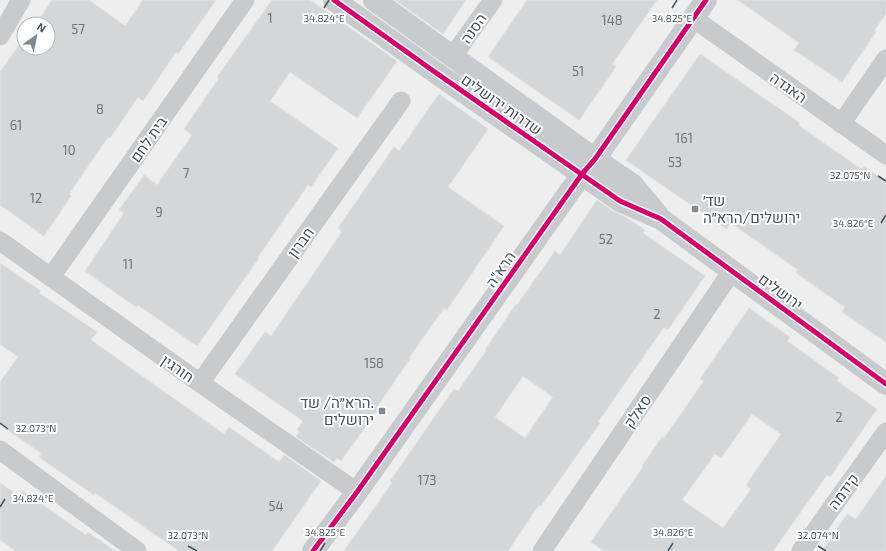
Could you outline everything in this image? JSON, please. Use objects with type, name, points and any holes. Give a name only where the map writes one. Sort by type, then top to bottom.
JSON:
[{"type":"street","points":[[0,36],[21,0]]},
{"type":"street","name":"בית לחם","points":[[51,277],[245,0]]},
{"type":"street","name":"שדרות ירושלים","points":[[334,0],[589,166],[632,184],[661,219]]},
{"type":"street","name":"שדרות ירושלים","points":[[374,0],[453,56],[589,166]]},
{"type":"street","name":"הסנה","points":[[453,56],[493,0]]},
{"type":"street","name":"הרא\"ה","points":[[313,551],[357,492],[706,0]]},
{"type":"street","name":"האגדה","points":[[693,18],[886,155]]},
{"type":"street","points":[[841,124],[886,59]]},
{"type":"street","name":"חברון","points":[[200,383],[401,101]]},
{"type":"street","name":"ירושלים","points":[[661,219],[886,384]]},
{"type":"street","name":"חורגין","points":[[0,241],[357,492]]},
{"type":"street","name":"סאלק","points":[[544,550],[732,271]]},
{"type":"street","name":"קידמה","points":[[801,551],[886,432]]},
{"type":"street","points":[[0,450],[137,551]]},
{"type":"building","points":[[52,0],[89,0],[125,26],[143,0],[216,0],[178,54],[176,52],[143,101],[138,97],[110,138],[108,137],[69,194],[71,196],[44,236],[0,205],[0,72],[16,49],[16,56],[56,56],[56,16],[41,16]]},
{"type":"building","points":[[272,0],[310,0],[397,61],[357,118],[290,72],[270,101],[338,148],[311,187],[308,185],[197,346],[138,305],[136,307],[85,271],[124,213],[119,210],[144,175],[157,185],[192,135],[184,129],[219,78],[217,77]]},
{"type":"building","points":[[395,0],[466,0],[443,34]]},
{"type":"building","points":[[527,0],[657,0],[612,64],[616,67],[579,120],[488,57]]},
{"type":"building","points":[[738,0],[886,0],[886,14],[874,31],[876,32],[842,82],[794,50],[799,43]]},
{"type":"building","points":[[700,54],[800,123],[798,125],[861,169],[864,166],[886,181],[886,342],[842,312],[845,307],[796,273],[798,270],[731,223],[726,229],[626,160]]},
{"type":"building","points":[[439,94],[488,129],[448,187],[504,226],[447,310],[444,308],[409,358],[410,359],[376,408],[378,409],[341,461],[337,458],[334,462],[296,437],[299,432],[297,430],[303,421],[235,374],[265,332],[271,336],[342,232],[338,228],[394,147],[399,151]]},
{"type":"building","points":[[597,200],[645,230],[643,233],[705,276],[668,330],[664,327],[598,422],[600,423],[541,506],[539,505],[508,551],[344,551],[392,483],[390,481],[454,389],[458,391],[516,304],[517,305],[555,251],[560,255]],"holes":[[[523,376],[553,397],[525,438],[495,417]]]},
{"type":"building","points":[[0,263],[41,291],[39,293],[97,332],[91,340],[224,434],[229,427],[279,462],[284,455],[321,481],[272,551],[179,551],[95,493],[94,495],[39,457],[41,453],[0,425],[0,382],[18,357],[0,344]]},
{"type":"building","points":[[749,308],[790,337],[787,341],[839,378],[837,381],[877,409],[830,477],[827,475],[773,551],[604,551],[591,542],[662,437],[664,438],[704,381],[700,379]],"holes":[[[752,414],[781,434],[746,485],[751,489],[723,528],[682,500],[715,454],[721,458]]]},
{"type":"building","points":[[886,476],[886,551],[822,551],[847,514],[856,519]]},
{"type":"building","points":[[0,483],[19,496],[23,491],[86,535],[88,532],[115,551],[16,551],[0,540]]},
{"type":"cycle path","points":[[334,0],[620,201],[661,219],[886,384]]},
{"type":"cycle path","points":[[313,551],[357,492],[582,174],[595,159],[706,0]]},
{"type":"place","name":"שד׳ ירושלים/הרא״ה","points":[[695,209]]},
{"type":"place","name":"הרא״ה/ שד. ירושלים","points":[[382,411]]}]
